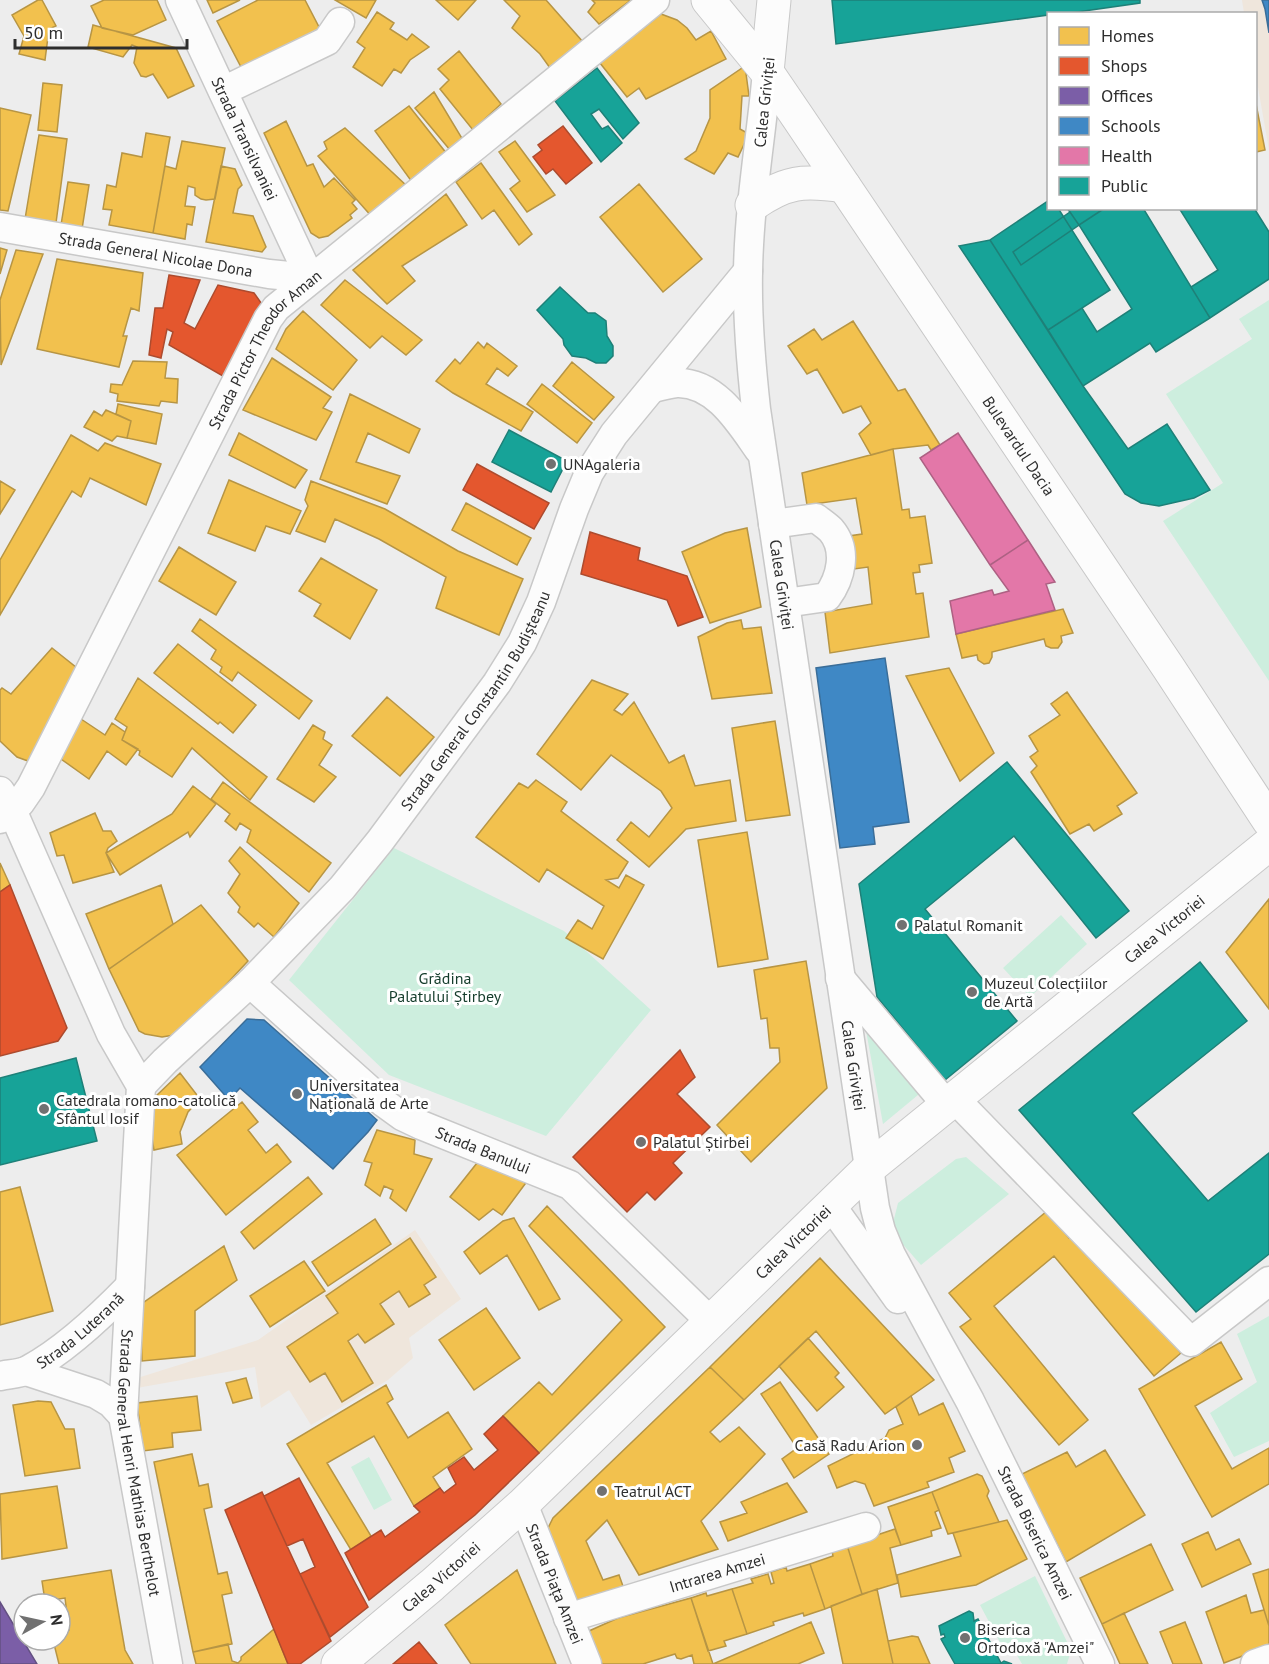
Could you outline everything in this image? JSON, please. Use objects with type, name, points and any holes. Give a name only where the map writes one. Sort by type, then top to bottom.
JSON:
[{"type":"main road","name":"Bulevardul Dacia","points":[[708,0],[767,72],[1162,657],[1269,821]]},
{"type":"main road","name":"Calea Griviței","points":[[767,72],[774,0]]},
{"type":"main road","points":[[752,205],[773,190],[796,183],[817,182],[844,186]]},
{"type":"main road","name":"Calea Victoriei","points":[[338,1664],[523,1504],[869,1168],[1269,844]]},
{"type":"street","name":"Strada Transilvaniei","points":[[180,0],[310,278]]},
{"type":"street","name":"Strada Pictor Theodor Aman","points":[[4,807],[31,787],[276,308],[310,278],[655,0]]},
{"type":"street","points":[[223,91],[327,41],[340,22]]},
{"type":"street","name":"Calea Griviței","points":[[767,72],[752,205],[748,271],[751,360],[762,454],[869,1168]]},
{"type":"street","name":"Strada General Nicolae Dona","points":[[0,226],[258,272],[310,278]]},
{"type":"street","name":"Strada General Constantin Budișteanu","points":[[141,1086],[250,982],[348,880],[380,841],[497,683],[522,643],[541,602],[589,473],[614,434],[748,271]]},
{"type":"street","points":[[652,388],[676,383],[696,386],[728,409],[762,454]]},
{"type":"street","points":[[773,524],[816,518],[831,530],[838,542],[841,566],[837,583],[827,597],[785,603]]},
{"type":"street","points":[[4,807],[111,1034],[141,1086]]},
{"type":"street","points":[[840,978],[950,1101],[1191,1342],[1269,1281]]},
{"type":"street","name":"Strada Banului","points":[[250,982],[402,1116],[570,1185],[711,1322]]},
{"type":"street","name":"Strada General Henri Mathias Berthelot","points":[[141,1086],[123,1416],[168,1664]]},
{"type":"street","name":"Strada Biserica Amzei","points":[[869,1168],[881,1231],[891,1255],[970,1401],[1100,1664]]},
{"type":"street","name":"Strada Biserica Amzei","points":[[830,1204],[970,1401]]},
{"type":"street","name":"Strada Luterană","points":[[13,1374],[83,1331],[130,1286]]},
{"type":"street","name":"Strada Luterană","points":[[13,1374],[96,1394],[111,1403],[123,1416]]},
{"type":"street","name":"Strada Piața Amzei","points":[[523,1504],[587,1664]]},
{"type":"street","name":"Intrarea Amzei","points":[[568,1618],[866,1527]]},
{"type":"street","points":[[1256,1664],[1269,1659]]},
{"type":"shaded area","points":[[1242,0],[1269,0],[1269,150],[1257,82],[1257,12],[1244,12]]},
{"type":"shaded area","points":[[415,1230],[461,1299],[409,1338],[413,1358],[388,1380],[311,1425],[289,1390],[261,1408],[255,1367],[131,1389],[131,1380],[258,1340]]},
{"type":"green space","points":[[1269,300],[1269,681],[1163,521],[1223,483],[1166,394],[1252,339],[1239,319]]},
{"type":"green space","name":"Grădina Palatului Știrbey","points":[[394,848],[564,931],[651,1010],[546,1136],[389,1075],[289,980]]},
{"type":"green space","points":[[1061,915],[1087,944],[1030,997],[1003,968]]},
{"type":"green space","points":[[863,1014],[924,1090],[883,1124]]},
{"type":"green space","points":[[966,1157],[1009,1194],[921,1265],[891,1231],[898,1203],[956,1159]]},
{"type":"green space","points":[[1269,1316],[1269,1441],[1234,1457],[1210,1413],[1257,1382],[1237,1334]]},
{"type":"green space","points":[[369,1457],[392,1500],[374,1510],[351,1467]]},
{"type":"green space","points":[[1035,1576],[1071,1650],[1067,1664],[1022,1664],[1014,1650],[1003,1648],[980,1605]]},
{"type":"building: Homes","points":[[42,0],[56,26],[49,29],[45,60],[19,54],[24,36],[12,15]]},
{"type":"building: Homes","points":[[104,0],[157,0],[166,20],[133,35],[102,28],[91,6]]},
{"type":"building: Homes","points":[[207,0],[240,0],[213,13]]},
{"type":"building: Homes","points":[[258,0],[305,0],[320,29],[241,67],[217,21]]},
{"type":"building: Homes","points":[[335,0],[376,0],[366,18]]},
{"type":"building: Homes","points":[[436,0],[476,0],[458,20]]},
{"type":"building: Homes","points":[[504,0],[546,0],[583,42],[550,68],[540,54],[512,28],[520,16]]},
{"type":"building: Homes","points":[[592,0],[631,0],[599,24],[588,12],[595,3]]},
{"type":"building: Homes","points":[[377,12],[394,23],[390,29],[407,40],[412,34],[429,47],[410,60],[401,73],[394,69],[382,86],[353,67],[365,48],[357,42]]},
{"type":"building: Homes","points":[[661,14],[677,20],[696,40],[711,31],[726,59],[646,99],[639,88],[627,97],[600,63]]},
{"type":"building: Homes","points":[[93,25],[176,48],[194,86],[168,98],[153,74],[146,77],[141,76],[134,63],[137,47],[132,45],[123,57],[88,47]]},
{"type":"building: Homes","points":[[459,51],[501,104],[473,130],[440,89],[449,80],[438,69]]},
{"type":"building: Homes","points":[[745,66],[749,96],[742,96],[740,129],[749,134],[738,157],[728,153],[714,174],[685,159],[696,151],[710,118],[710,90]]},
{"type":"building: Homes","points":[[43,83],[62,85],[57,132],[38,130]]},
{"type":"building: Homes","points":[[434,92],[463,140],[450,150],[415,108]]},
{"type":"building: Homes","points":[[409,106],[447,154],[412,182],[375,131]]},
{"type":"building: Homes","points":[[0,108],[31,115],[8,211],[0,210]]},
{"type":"building: Homes","points":[[1257,109],[1265,150],[1257,152]]},
{"type":"building: Homes","points":[[286,121],[307,166],[313,164],[324,187],[334,178],[355,200],[352,203],[357,209],[350,215],[352,218],[328,236],[319,238],[311,233],[264,133]]},
{"type":"building: Homes","points":[[345,128],[409,188],[373,218],[318,156],[327,149],[324,142]]},
{"type":"building: Homes","points":[[146,133],[170,137],[153,233],[109,225],[112,210],[103,209],[107,185],[116,187],[122,153],[142,157]]},
{"type":"building: Homes","points":[[39,135],[67,139],[56,223],[25,219]]},
{"type":"building: Homes","points":[[182,141],[225,148],[215,199],[201,199],[195,195],[195,188],[188,186],[185,206],[195,207],[192,225],[187,224],[185,239],[153,233],[165,166],[176,169]]},
{"type":"building: Homes","points":[[515,141],[555,195],[527,212],[510,189],[520,181],[499,152]]},
{"type":"building: Homes","points":[[481,163],[532,234],[519,245],[494,210],[482,219],[456,182]]},
{"type":"building: Homes","points":[[221,166],[235,169],[242,185],[238,189],[233,213],[253,216],[266,247],[262,252],[206,242]]},
{"type":"building: Homes","points":[[68,182],[89,185],[82,229],[61,225]]},
{"type":"building: Homes","points":[[639,184],[702,259],[663,292],[600,217]]},
{"type":"building: Homes","points":[[446,194],[467,225],[402,266],[415,281],[387,304],[353,270]]},
{"type":"building: Homes","points":[[0,248],[7,250],[0,274]]},
{"type":"building: Homes","points":[[16,250],[43,254],[1,365],[0,300]]},
{"type":"building: Homes","points":[[57,259],[143,273],[139,311],[131,308],[123,336],[127,336],[119,367],[37,349]]},
{"type":"building: Homes","points":[[345,280],[422,340],[406,355],[382,336],[370,348],[321,305]]},
{"type":"building: Homes","points":[[303,311],[357,360],[333,390],[276,349],[286,329]]},
{"type":"building: Homes","points":[[853,321],[898,391],[905,389],[940,445],[931,450],[928,445],[893,449],[871,455],[859,434],[871,423],[861,406],[843,413],[817,369],[807,374],[788,346],[814,329],[822,340]]},
{"type":"building: Homes","points":[[478,342],[484,348],[487,343],[517,366],[508,376],[497,368],[486,384],[533,412],[521,431],[436,381],[455,359],[460,364]]},
{"type":"building: Homes","points":[[272,358],[331,397],[323,408],[332,412],[316,440],[243,410]]},
{"type":"building: Homes","points":[[133,361],[167,362],[165,378],[178,379],[177,403],[161,401],[159,406],[117,401],[118,394],[110,392],[111,384],[122,385]]},
{"type":"building: Homes","points":[[572,362],[614,397],[594,420],[553,386]]},
{"type":"building: Homes","points":[[542,384],[592,423],[577,443],[527,404]]},
{"type":"building: Homes","points":[[350,394],[420,429],[409,453],[368,433],[356,462],[400,476],[387,504],[320,479]]},
{"type":"building: Homes","points":[[118,404],[162,414],[156,444],[127,438],[131,421],[116,414]]},
{"type":"building: Homes","points":[[106,410],[131,421],[127,438],[117,436],[112,441],[84,427],[94,411],[102,416]]},
{"type":"building: Homes","points":[[239,433],[307,470],[295,488],[229,455]]},
{"type":"building: Homes","points":[[71,435],[98,451],[105,443],[161,464],[146,505],[90,478],[81,497],[72,491],[0,615],[0,560]]},
{"type":"building: Homes","points":[[893,449],[902,510],[909,509],[910,518],[925,516],[932,563],[919,565],[920,572],[913,573],[916,594],[923,593],[929,637],[830,653],[825,612],[872,604],[868,567],[854,569],[849,536],[862,534],[856,498],[807,505],[802,473]]},
{"type":"building: Homes","points":[[229,480],[301,511],[290,534],[266,526],[255,551],[208,533]]},
{"type":"building: Homes","points":[[0,481],[15,490],[0,514]]},
{"type":"building: Homes","points":[[311,481],[385,509],[458,551],[523,579],[499,635],[436,608],[446,577],[379,539],[335,519],[325,542],[296,531],[308,506],[305,500]]},
{"type":"building: Homes","points":[[466,503],[531,538],[517,565],[452,530]]},
{"type":"building: Homes","points":[[747,528],[761,607],[710,623],[682,552],[725,533]]},
{"type":"building: Homes","points":[[179,547],[236,582],[216,615],[159,581]]},
{"type":"building: Homes","points":[[321,558],[377,590],[350,639],[314,616],[321,604],[299,591]]},
{"type":"building: Homes","points":[[1063,609],[1073,633],[1061,636],[1062,642],[1058,648],[1046,646],[1044,639],[992,652],[989,663],[984,664],[978,660],[977,655],[962,658],[956,634]]},
{"type":"building: Homes","points":[[200,619],[312,701],[299,719],[238,672],[232,681],[220,672],[222,667],[211,659],[216,650],[192,631]]},
{"type":"building: Homes","points":[[741,620],[743,629],[761,627],[772,693],[712,699],[698,637],[727,623]]},
{"type":"building: Homes","points":[[178,644],[256,705],[233,733],[220,722],[218,724],[154,673]]},
{"type":"building: Homes","points":[[52,648],[77,668],[28,761],[17,757],[0,741],[0,690],[2,688],[11,694]]},
{"type":"building: Homes","points":[[949,668],[994,753],[960,781],[906,676]]},
{"type":"building: Homes","points":[[138,678],[267,777],[250,800],[192,748],[172,777],[139,755],[140,751],[122,740],[127,727],[115,719]]},
{"type":"building: Homes","points":[[592,680],[628,694],[614,710],[622,715],[634,702],[669,763],[684,755],[695,786],[730,780],[736,821],[686,829],[649,867],[617,840],[631,822],[649,837],[672,808],[661,791],[611,755],[581,790],[537,754]]},
{"type":"building: Homes","points":[[1067,692],[1137,793],[1117,806],[1122,814],[1094,831],[1089,824],[1070,834],[1031,772],[1037,766],[1030,757],[1038,751],[1029,736],[1060,715],[1051,704]]},
{"type":"building: Homes","points":[[387,697],[434,737],[400,776],[352,736]]},
{"type":"building: Homes","points":[[81,719],[105,735],[112,723],[125,732],[122,740],[138,749],[126,765],[107,751],[89,779],[61,759]]},
{"type":"building: Homes","points":[[775,721],[790,815],[746,821],[732,728]]},
{"type":"building: Homes","points":[[313,725],[325,732],[323,739],[332,745],[319,765],[336,777],[314,802],[277,779]]},
{"type":"building: Homes","points":[[536,780],[567,802],[561,811],[628,862],[618,878],[606,880],[619,888],[626,875],[644,885],[603,959],[566,938],[578,920],[592,929],[604,906],[547,869],[539,882],[476,837],[519,783],[528,788]]},
{"type":"building: Homes","points":[[223,782],[331,863],[309,892],[247,842],[251,830],[240,823],[236,830],[225,821],[230,814],[211,799]]},
{"type":"building: Homes","points":[[193,786],[216,804],[190,837],[188,832],[120,875],[106,853],[172,814]]},
{"type":"building: Homes","points":[[95,813],[103,831],[111,831],[117,841],[108,848],[106,853],[114,872],[73,883],[64,855],[57,856],[50,833]]},
{"type":"building: Homes","points":[[747,832],[768,959],[718,967],[698,840]]},
{"type":"building: Homes","points":[[240,847],[299,903],[274,937],[258,923],[254,927],[238,912],[240,907],[228,893],[240,874],[229,861]]},
{"type":"building: Homes","points":[[0,863],[10,885],[0,892]]},
{"type":"building: Homes","points":[[161,885],[173,924],[109,969],[86,914]]},
{"type":"building: Homes","points":[[1269,899],[1269,1009],[1226,952]]},
{"type":"building: Homes","points":[[201,905],[248,961],[180,1034],[162,1037],[145,1034],[139,1031],[109,969]]},
{"type":"building: Homes","points":[[806,961],[827,1088],[751,1162],[717,1125],[780,1062],[779,1048],[770,1048],[767,1018],[761,1019],[754,970]]},
{"type":"building: Homes","points":[[180,1073],[200,1099],[188,1112],[180,1132],[182,1144],[154,1150],[148,1113],[154,1098]]},
{"type":"building: Homes","points":[[242,1102],[258,1122],[248,1130],[266,1153],[277,1144],[291,1162],[226,1215],[177,1155]]},
{"type":"building: Homes","points":[[377,1130],[415,1140],[414,1154],[432,1159],[406,1211],[390,1198],[393,1190],[384,1186],[380,1196],[365,1185],[372,1163],[364,1161]]},
{"type":"building: Homes","points":[[481,1158],[528,1180],[502,1215],[493,1209],[479,1220],[450,1197]]},
{"type":"building: Homes","points":[[308,1177],[322,1194],[254,1249],[241,1232]]},
{"type":"building: Homes","points":[[20,1187],[53,1311],[0,1325],[0,1192]]},
{"type":"building: Homes","points":[[547,1206],[665,1327],[539,1453],[503,1416],[539,1382],[552,1395],[622,1320],[529,1226]]},
{"type":"building: Homes","points":[[1047,1211],[1069,1238],[1079,1230],[1181,1353],[1154,1376],[1054,1256],[994,1306],[1088,1420],[1059,1445],[960,1327],[971,1319],[949,1293]]},
{"type":"building: Homes","points":[[514,1218],[560,1299],[539,1310],[507,1255],[480,1274],[464,1252],[503,1221]]},
{"type":"building: Homes","points":[[375,1219],[391,1244],[328,1286],[312,1262]]},
{"type":"building: Homes","points":[[410,1238],[436,1277],[424,1285],[430,1294],[409,1307],[399,1291],[380,1304],[394,1324],[365,1343],[358,1334],[348,1341],[373,1383],[342,1402],[325,1373],[310,1382],[287,1347],[338,1313],[326,1296]]},
{"type":"building: Homes","points":[[224,1246],[237,1280],[195,1311],[195,1356],[142,1361],[140,1305]]},
{"type":"building: Homes","points":[[820,1258],[934,1380],[885,1414],[816,1331],[744,1400],[710,1367]]},
{"type":"building: Homes","points":[[304,1261],[325,1291],[270,1327],[250,1296]]},
{"type":"building: Homes","points":[[486,1308],[520,1358],[474,1390],[439,1340]]},
{"type":"building: Homes","points":[[808,1338],[839,1373],[835,1377],[844,1387],[817,1411],[779,1366]]},
{"type":"building: Homes","points":[[1221,1342],[1242,1379],[1195,1406],[1232,1469],[1269,1448],[1269,1484],[1212,1517],[1139,1389]]},
{"type":"building: Homes","points":[[710,1367],[744,1400],[710,1432],[720,1442],[739,1427],[765,1454],[701,1521],[718,1549],[639,1575],[607,1520],[586,1541],[603,1580],[619,1575],[624,1589],[574,1606],[547,1530],[553,1518]]},
{"type":"building: Homes","points":[[246,1378],[252,1398],[233,1403],[226,1383]]},
{"type":"building: Homes","points":[[780,1382],[829,1454],[794,1478],[782,1459],[797,1448],[761,1394]]},
{"type":"building: Homes","points":[[386,1385],[393,1399],[387,1403],[408,1438],[448,1412],[472,1449],[433,1477],[440,1488],[414,1506],[374,1436],[327,1463],[371,1536],[351,1550],[287,1444]]},
{"type":"building: Homes","points":[[197,1396],[201,1430],[172,1433],[173,1447],[143,1451],[137,1403]]},
{"type":"building: Homes","name":"Casă Radu Arion","points":[[911,1396],[919,1415],[943,1403],[965,1451],[949,1458],[954,1472],[927,1482],[929,1487],[874,1506],[865,1484],[855,1481],[837,1488],[828,1466],[885,1438],[889,1430],[903,1424],[896,1407]]},
{"type":"building: Homes","points":[[38,1401],[51,1402],[65,1429],[74,1429],[80,1468],[25,1476],[13,1405]]},
{"type":"building: Homes","points":[[1105,1450],[1145,1515],[1066,1562],[1022,1474],[1067,1452],[1076,1467]]},
{"type":"building: Homes","points":[[192,1454],[199,1486],[208,1484],[212,1507],[204,1509],[218,1574],[227,1572],[232,1593],[222,1595],[232,1644],[193,1652],[154,1462]]},
{"type":"building: Homes","points":[[977,1474],[982,1476],[989,1491],[987,1496],[999,1522],[948,1534],[932,1492]]},
{"type":"building: Homes","points":[[787,1483],[807,1512],[728,1541],[720,1522],[747,1513],[741,1502]]},
{"type":"building: Homes","points":[[57,1486],[67,1548],[2,1559],[0,1494]]},
{"type":"building: Homes","points":[[932,1492],[939,1510],[935,1512],[941,1528],[931,1531],[932,1536],[901,1545],[888,1507]]},
{"type":"building: Homes","points":[[1007,1520],[1027,1559],[976,1585],[901,1597],[897,1575],[961,1556],[953,1533]]},
{"type":"building: Homes","points":[[895,1529],[901,1545],[890,1548],[898,1583],[862,1594],[847,1545]]},
{"type":"building: Homes","points":[[1208,1532],[1216,1550],[1239,1539],[1251,1564],[1202,1587],[1182,1544]]},
{"type":"building: Homes","points":[[1151,1544],[1173,1590],[1102,1624],[1080,1578]]},
{"type":"building: Homes","points":[[847,1545],[862,1594],[825,1609],[810,1564],[833,1556],[832,1551]]},
{"type":"building: Homes","points":[[810,1564],[825,1609],[773,1622],[774,1625],[747,1634],[732,1589],[753,1583],[751,1579],[768,1574],[771,1584],[774,1583],[771,1572],[786,1567],[787,1571]]},
{"type":"building: Homes","points":[[1269,1569],[1269,1626],[1253,1574]]},
{"type":"building: Homes","points":[[111,1570],[125,1650],[133,1664],[59,1664],[56,1652],[72,1652],[72,1592],[44,1592],[42,1581]]},
{"type":"building: Homes","points":[[517,1570],[556,1664],[471,1664],[445,1625]]},
{"type":"building: Homes","points":[[732,1589],[747,1634],[724,1641],[726,1646],[708,1651],[691,1598]]},
{"type":"building: Homes","points":[[877,1589],[893,1664],[843,1664],[831,1606]]},
{"type":"building: Homes","points":[[1246,1595],[1251,1613],[1264,1610],[1269,1626],[1269,1646],[1224,1663],[1206,1612]]},
{"type":"building: Homes","points":[[691,1598],[713,1664],[694,1664],[692,1655],[681,1659],[675,1654],[643,1664],[602,1664],[589,1631],[618,1618]]},
{"type":"building: Homes","points":[[1124,1613],[1148,1664],[1120,1664],[1102,1624]]},
{"type":"building: Homes","points":[[811,1622],[824,1653],[798,1664],[713,1664]]},
{"type":"building: Homes","points":[[1185,1622],[1202,1664],[1173,1664],[1160,1632]]},
{"type":"building: Homes","points":[[274,1629],[288,1664],[196,1664],[193,1652],[228,1644],[232,1661],[238,1663],[241,1657]]},
{"type":"building: Homes","points":[[918,1637],[930,1664],[893,1664],[888,1641]]},
{"type":"building: Shops","points":[[563,126],[592,163],[566,184],[553,169],[546,174],[533,157],[542,150],[538,145]]},
{"type":"building: Shops","points":[[169,275],[200,280],[184,323],[195,329],[218,285],[254,293],[264,307],[228,379],[169,345],[173,332],[167,329],[161,358],[149,355],[155,308],[163,308]]},
{"type":"building: Shops","points":[[477,464],[549,503],[534,529],[463,490]]},
{"type":"building: Shops","points":[[590,532],[640,548],[638,560],[687,576],[703,617],[678,626],[667,600],[581,574]]},
{"type":"building: Shops","points":[[10,885],[67,1028],[58,1041],[0,1056],[0,892]]},
{"type":"building: Shops","name":"Palatul Știrbei","points":[[680,1050],[695,1077],[677,1094],[710,1127],[673,1163],[682,1173],[655,1200],[647,1192],[627,1212],[573,1157]]},
{"type":"building: Shops","points":[[503,1416],[539,1453],[475,1515],[369,1600],[345,1553],[381,1530],[385,1537],[420,1512],[414,1506],[440,1488],[444,1493],[456,1484],[448,1468],[464,1457],[474,1470],[498,1450],[484,1434]]},
{"type":"building: Shops","points":[[299,1478],[368,1607],[330,1637],[300,1574],[315,1567],[303,1539],[287,1546],[264,1496]]},
{"type":"building: Shops","points":[[262,1492],[331,1641],[300,1664],[288,1664],[225,1510]]},
{"type":"building: Shops","points":[[419,1642],[437,1664],[393,1664]]},
{"type":"building: Offices","points":[[0,1602],[12,1622],[12,1652],[30,1652],[37,1664],[0,1664]]},
{"type":"building: Schools","points":[[1262,0],[1269,0],[1269,33],[1265,9]]},
{"type":"building: Schools","points":[[885,658],[909,822],[873,827],[875,844],[840,848],[816,668]]},
{"type":"building: Schools","name":"Universitatea Națională de Arte","points":[[247,1019],[264,1020],[377,1120],[333,1169],[240,1088],[229,1100],[200,1067]]},
{"type":"building: Health","points":[[958,433],[1028,540],[990,565],[920,458]]},
{"type":"building: Health","points":[[1028,540],[1055,582],[1046,584],[1055,610],[956,634],[950,601],[992,590],[994,595],[1009,591],[990,565]]},
{"type":"building: Public","points":[[832,0],[1140,0],[1140,3],[1077,12],[1047,12],[1047,15],[836,44]]},
{"type":"building: Public","points":[[597,68],[639,123],[623,139],[599,109],[591,114],[602,129],[608,126],[622,143],[601,162],[555,101]]},
{"type":"building: Public","points":[[1047,202],[1047,210],[1059,210],[1110,290],[1048,330],[990,240]]},
{"type":"building: Public","points":[[1068,210],[1102,210],[1079,225]]},
{"type":"building: Public","points":[[1102,210],[1144,210],[1210,318],[1156,352],[1150,343],[1083,386],[1048,330],[1082,308],[1097,332],[1132,309],[1079,225]]},
{"type":"building: Public","points":[[1180,210],[1255,210],[1269,232],[1269,279],[1210,318],[1191,287],[1218,270]]},
{"type":"building: Public","points":[[1070,212],[1079,225],[1021,265],[1013,252]]},
{"type":"building: Public","points":[[990,240],[1083,386],[1128,449],[1167,424],[1210,490],[1194,498],[1159,506],[1141,503],[1125,494],[959,246]]},
{"type":"building: Public","points":[[560,287],[588,313],[595,313],[606,321],[607,336],[613,346],[613,356],[606,363],[596,363],[586,358],[572,356],[564,345],[563,339],[537,310]]},
{"type":"building: Public","points":[[509,430],[567,461],[551,492],[492,462]]},
{"type":"building: Public","name":"Palatul Romanit","points":[[1007,762],[1129,911],[1096,938],[1014,836],[925,909],[1017,1021],[945,1080],[877,997],[859,884]]},
{"type":"building: Public","points":[[1200,962],[1247,1021],[1132,1113],[1208,1201],[1269,1153],[1269,1254],[1196,1312],[1019,1110]]},
{"type":"building: Public","name":"Catedrala romano-catolică Sfântul Iosif","points":[[76,1058],[97,1141],[0,1165],[0,1078]]},
{"type":"building: Public","name":"Biserica Ortodoxă \"Amzei\"","points":[[969,1611],[973,1613],[974,1621],[978,1619],[1001,1663],[1004,1661],[1012,1664],[955,1664],[941,1639],[945,1637],[944,1634],[941,1635],[939,1626]]},
{"type":"place","name":"UNAgaleria","points":[[551,464]]},
{"type":"place","name":"Palatul Romanit","points":[[902,925]]},
{"type":"place","name":"Muzeul Colecțiilor de Artă","points":[[972,992]]},
{"type":"place","name":"Universitatea Națională de Arte","points":[[297,1094]]},
{"type":"place","name":"Catedrala romano-catolică Sfântul Iosif","points":[[44,1109]]},
{"type":"place","name":"Palatul Știrbei","points":[[641,1142]]},
{"type":"place","name":"Casă Radu Arion","points":[[917,1445]]},
{"type":"place","name":"Teatrul ACT","points":[[602,1491]]},
{"type":"place","name":"Biserica Ortodoxă \"Amzei\"","points":[[965,1638]]}]
